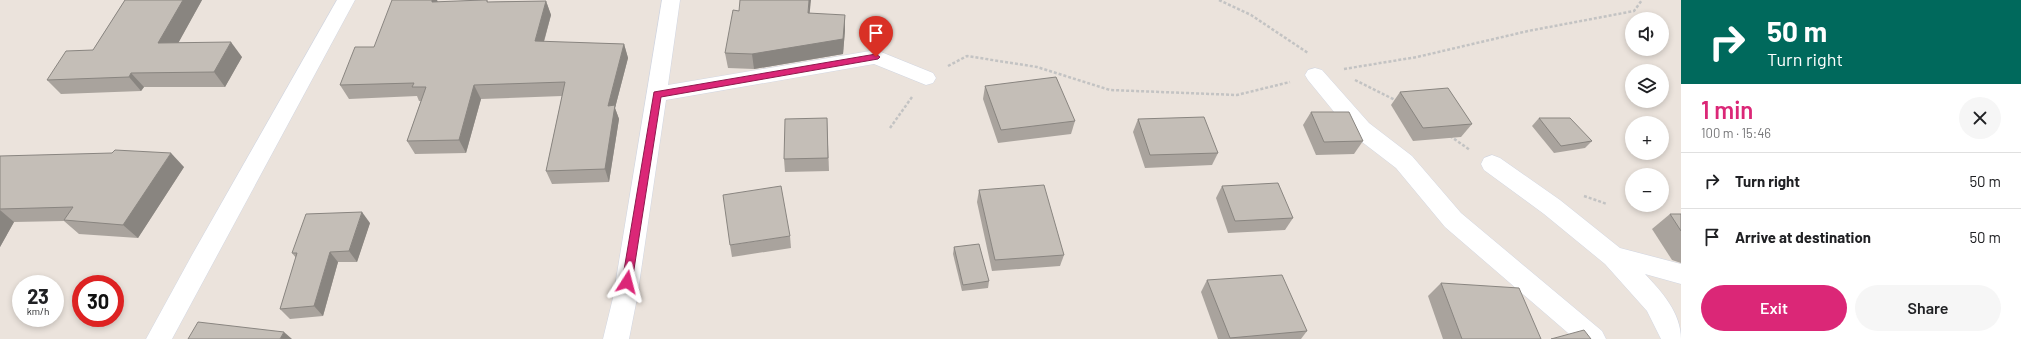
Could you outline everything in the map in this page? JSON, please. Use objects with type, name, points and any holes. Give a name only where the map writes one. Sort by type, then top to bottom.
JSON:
[{"type":"street","points":[[159,339],[200,262],[346,0]]},
{"type":"street","points":[[616,339],[625,298],[671,0]]},
{"type":"street","points":[[657,94],[876,57],[926,78]]},
{"type":"street","points":[[1325,73],[1361,129],[1404,162],[1453,220],[1593,339]]},
{"type":"street","points":[[1492,164],[1552,207],[1613,257],[1656,303],[1674,339]]},
{"type":"street","points":[[1613,257],[1681,274]]},
{"type":"path","points":[[1219,0],[1251,15],[1309,54]]},
{"type":"path","points":[[890,128],[926,78],[967,56],[1037,67],[1110,90],[1237,95],[1325,73],[1417,57],[1528,30],[1634,11],[1642,0]]},
{"type":"path","points":[[1325,73],[1404,105]]},
{"type":"path","points":[[1448,135],[1492,164]]},
{"type":"path","points":[[1578,194],[1607,204]]},
{"type":"building","points":[[125,0],[183,0],[158,43],[231,42],[214,72],[131,73],[129,77],[47,80],[66,51],[93,50]]},
{"type":"building","points":[[392,0],[432,0],[432,2],[483,0],[487,0],[487,2],[546,1],[535,41],[624,44],[608,106],[615,105],[605,169],[546,171],[565,82],[474,85],[459,140],[407,141],[426,87],[412,87],[414,83],[340,85],[355,47],[374,47]]},
{"type":"building","points":[[740,0],[809,0],[808,13],[845,15],[843,39],[752,54],[725,53],[733,10],[739,11]]},
{"type":"building","points":[[1056,77],[1075,121],[1001,130],[985,86]]},
{"type":"building","points":[[1448,88],[1472,124],[1423,128],[1400,92]]},
{"type":"building","points":[[1311,112],[1349,112],[1363,141],[1324,142]]},
{"type":"building","points":[[1204,117],[1218,153],[1150,155],[1138,119]]},
{"type":"building","points":[[827,118],[828,158],[784,159],[785,119]]},
{"type":"building","points":[[1539,118],[1570,118],[1592,141],[1561,146]]},
{"type":"building","points":[[115,150],[171,153],[123,225],[64,220],[73,207],[0,209],[0,156],[112,153]]},
{"type":"building","points":[[1278,183],[1293,218],[1235,221],[1222,186]]},
{"type":"building","points":[[1044,185],[1064,255],[995,260],[979,190]]},
{"type":"building","points":[[781,186],[790,236],[730,245],[723,195]]},
{"type":"building","points":[[362,212],[349,251],[330,252],[314,306],[280,309],[297,253],[292,253],[306,214]]},
{"type":"building","points":[[1670,214],[1681,214],[1681,231]]},
{"type":"building","points":[[979,244],[989,281],[963,285],[954,247]]},
{"type":"building","points":[[1282,275],[1307,331],[1230,338],[1207,280]]},
{"type":"building","points":[[1441,283],[1519,288],[1541,339],[1462,339]]},
{"type":"building","points":[[198,322],[284,332],[280,339],[188,339]]},
{"type":"building","points":[[1584,330],[1591,339],[1551,339]]},
{"type":"route","points":[[627,282],[657,94],[876,57]]}]
